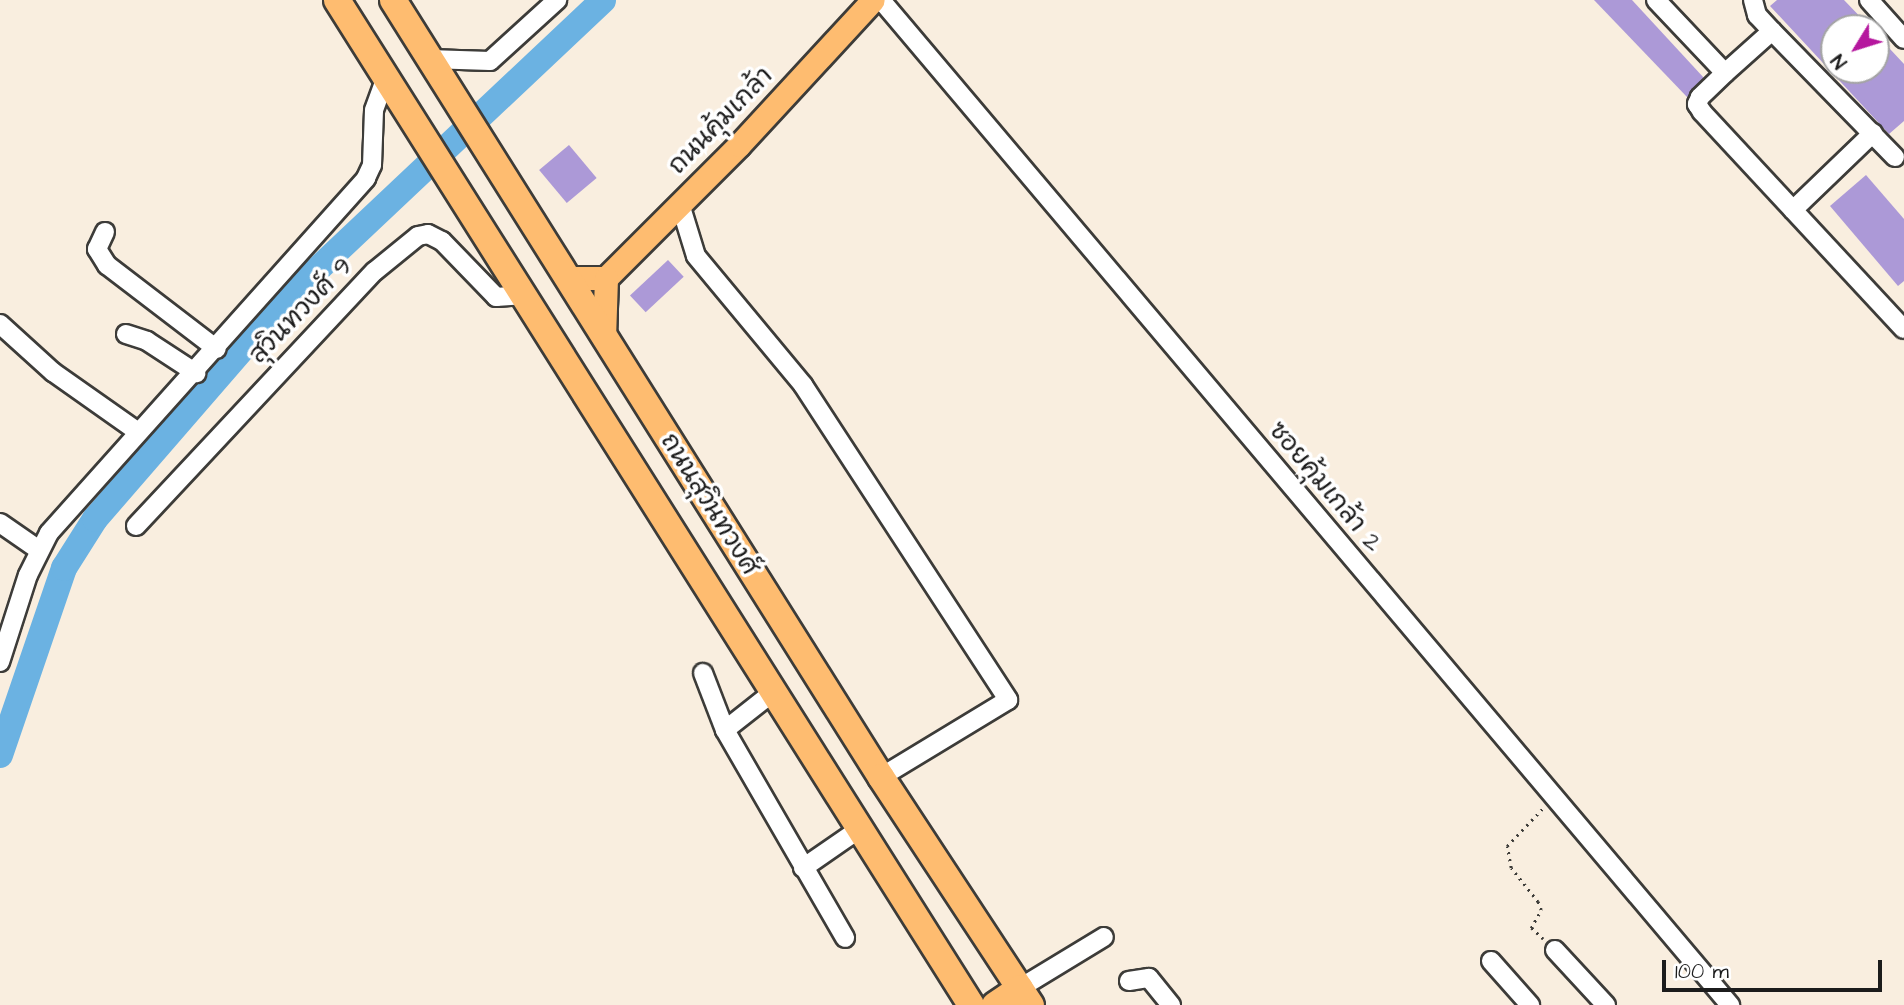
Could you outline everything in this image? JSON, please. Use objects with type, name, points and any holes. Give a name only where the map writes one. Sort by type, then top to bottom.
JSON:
[{"type":"highway","name":"ถนนสุวินทวงศ์","points":[[337,0],[525,295],[858,830],[971,1005]]},
{"type":"highway","name":"ถนนสุวินทวงศ์","points":[[393,0],[881,777],[1026,996]]},
{"type":"highway","points":[[995,1005],[1026,996]]},
{"type":"main road","name":"ถนนคุ้มเกล้า","points":[[606,278],[680,204],[873,0]]},
{"type":"main road","points":[[567,278],[606,278],[604,338]]},
{"type":"street","points":[[429,59],[490,61],[558,0]]},
{"type":"street","name":"ซอยคุ้มเกล้า 2","points":[[881,0],[1730,1005]]},
{"type":"street","points":[[1656,0],[1725,73]]},
{"type":"street","points":[[1753,0],[1757,15],[1895,157]]},
{"type":"street","points":[[1869,0],[1904,39]]},
{"type":"street","points":[[1772,31],[1725,73],[1697,104],[1904,329]]},
{"type":"street","points":[[0,662],[7,614],[39,550],[76,497],[196,373],[249,306],[313,241],[366,178],[372,165],[374,110],[386,77]]},
{"type":"street","points":[[1793,210],[1873,133]]},
{"type":"street","points":[[680,204],[696,256],[815,403],[1008,700],[881,777]]},
{"type":"street","points":[[106,232],[97,249],[107,265],[217,349]]},
{"type":"street","name":"สุวินทวงศ์ 9","points":[[136,526],[366,281],[418,236],[428,234],[442,241],[496,297],[525,295]]},
{"type":"street","points":[[0,324],[53,372],[138,432]]},
{"type":"street","points":[[126,334],[147,341],[196,373]]},
{"type":"street","points":[[0,523],[39,550]]},
{"type":"street","points":[[703,673],[724,730],[845,938]]},
{"type":"street","points":[[724,730],[772,693]]},
{"type":"street","points":[[803,868],[858,830]]},
{"type":"street","points":[[1026,996],[1104,937]]},
{"type":"street","points":[[1555,950],[1606,1005]]},
{"type":"street","points":[[1491,961],[1530,1005]]},
{"type":"street","points":[[1129,981],[1149,978],[1171,1005]]},
{"type":"path","points":[[1554,799],[1523,826],[1507,846],[1507,859],[1541,910],[1531,928],[1555,950]]},
{"type":"building","points":[[1594,0],[1632,0],[1704,78],[1687,97]]},
{"type":"building","points":[[1777,0],[1844,0],[1858,14],[1820,14],[1820,60],[1770,6]]},
{"type":"building","points":[[1890,49],[1904,64],[1904,121],[1889,134],[1843,84],[1890,84]]},
{"type":"building","points":[[569,145],[597,178],[567,203],[539,170]]},
{"type":"building","points":[[1866,175],[1904,219],[1904,281],[1898,286],[1830,206]]},
{"type":"building","points":[[668,260],[684,277],[646,312],[630,295]]},
{"type":"waterway","points":[[0,755],[64,568],[95,519],[285,300],[603,0]]}]
